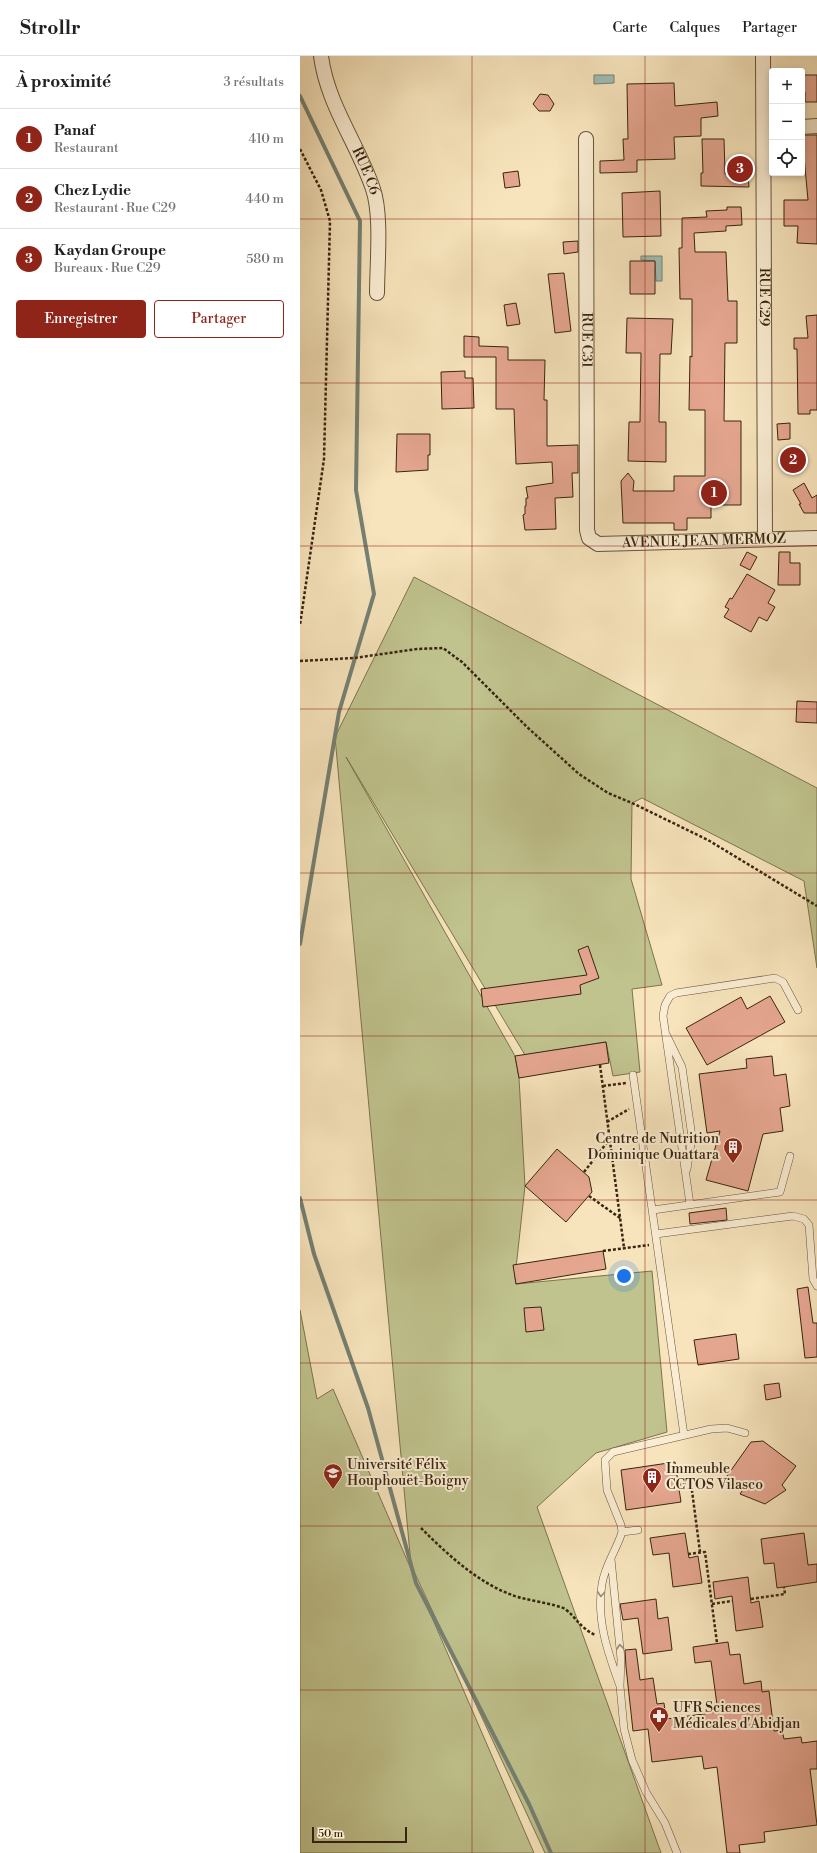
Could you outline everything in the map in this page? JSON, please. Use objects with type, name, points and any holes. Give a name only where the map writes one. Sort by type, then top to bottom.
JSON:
[{"type":"street","name":"RUE C6","points":[[322,56],[323,73],[334,102],[374,190],[378,216],[377,293]]},
{"type":"street","name":"RUE C29","points":[[763,56],[767,127],[765,539]]},
{"type":"street","points":[[805,127],[817,126]]},
{"type":"street","name":"RUE C31","points":[[586,139],[587,530],[591,541]]},
{"type":"street","name":"AVENUE JEAN MERMOZ","points":[[591,541],[598,544],[817,538]]},
{"type":"lane","points":[[690,1204],[664,1030],[663,1016],[665,1005],[670,996],[676,993],[766,978],[775,978],[783,982],[798,1010]]},
{"type":"lane","points":[[664,1030],[682,1067],[692,1137],[685,1175]]},
{"type":"lane","points":[[633,1078],[684,1435]]},
{"type":"lane","points":[[652,1210],[780,1192],[790,1156]]},
{"type":"lane","points":[[656,1234],[793,1216],[810,1224],[813,1279],[817,1286]]},
{"type":"lane","points":[[620,1686],[608,1653],[600,1608],[602,1583],[622,1532],[621,1525],[608,1490],[605,1460],[613,1452],[711,1429],[727,1428],[745,1434]]},
{"type":"lane","points":[[622,1532],[638,1530]]},
{"type":"lane","points":[[611,1557],[621,1659],[620,1686],[624,1729],[632,1760],[646,1792],[665,1824],[676,1853]]},
{"type":"path","points":[[300,149],[321,190],[330,221],[324,459],[300,626]]},
{"type":"path","points":[[300,660],[354,658],[417,649],[443,648],[462,662],[527,727],[579,774],[608,794],[632,803],[708,840],[798,893],[817,906]]},
{"type":"path","points":[[600,1065],[624,1248]]},
{"type":"path","points":[[603,1086],[633,1078]]},
{"type":"path","points":[[607,1122],[637,1104]]},
{"type":"path","points":[[584,1172],[610,1139]]},
{"type":"path","points":[[589,1196],[620,1219]]},
{"type":"path","points":[[603,1251],[657,1244]]},
{"type":"path","points":[[678,1485],[691,1483],[700,1552]]},
{"type":"path","points":[[421,1528],[446,1553],[498,1590],[525,1600],[565,1609],[585,1630],[596,1635],[604,1635]]},
{"type":"path","points":[[688,1554],[705,1552],[718,1643]]},
{"type":"path","points":[[751,1599],[785,1594],[784,1587]]},
{"type":"path","points":[[712,1604],[732,1601]]},
{"type":"green space","points":[[414,577],[817,788],[817,968],[804,881],[642,798],[632,803],[631,879],[662,985],[632,989],[640,1072],[613,1076],[606,1042],[525,1055],[346,757],[515,1056],[519,1078],[525,1186],[515,1277],[516,1284],[652,1271],[667,1432],[596,1453],[537,1507],[661,1853],[545,1853],[411,1565],[335,737]]},
{"type":"green space","name":"Université Félix Houphouët-Boigny","points":[[300,1310],[317,1399],[333,1389],[534,1853],[300,1853]]},
{"type":"water","points":[[594,75],[614,75],[614,83],[594,84]]},
{"type":"water","points":[[641,256],[662,256],[662,281],[656,281],[655,261],[641,260]]},
{"type":"building","points":[[805,75],[817,75],[817,102],[805,102]]},
{"type":"building","points":[[674,83],[675,106],[717,102],[718,116],[701,118],[701,136],[674,137],[675,159],[637,160],[637,172],[600,173],[600,161],[624,160],[623,139],[628,139],[627,84]]},
{"type":"building","points":[[540,94],[548,95],[554,104],[550,111],[539,111],[533,104]]},
{"type":"building","points":[[805,135],[817,135],[817,244],[797,243],[798,226],[784,226],[784,200],[808,200],[805,168]]},
{"type":"building","points":[[702,139],[724,139],[725,174],[748,174],[749,187],[701,186],[701,173],[703,173]]},
{"type":"building","points":[[518,171],[520,186],[505,188],[503,173]]},
{"type":"building","points":[[660,191],[661,236],[623,237],[622,193]]},
{"type":"building","points":[[727,207],[741,207],[742,225],[726,226],[726,231],[694,233],[695,252],[726,252],[728,301],[737,301],[737,343],[725,343],[724,421],[741,421],[741,505],[711,505],[711,518],[687,518],[687,530],[674,530],[674,523],[623,523],[621,481],[628,473],[634,481],[633,491],[674,491],[674,476],[705,476],[705,410],[689,410],[690,356],[692,357],[692,299],[680,299],[679,248],[682,248],[682,218],[707,217],[706,211],[727,210]]},
{"type":"building","points":[[578,241],[578,252],[564,254],[563,242]]},
{"type":"building","points":[[630,261],[655,261],[655,294],[630,294]]},
{"type":"building","points":[[564,273],[571,331],[555,333],[548,274]]},
{"type":"building","points":[[516,303],[520,324],[507,326],[504,305]]},
{"type":"building","points":[[817,315],[817,410],[810,410],[810,414],[798,414],[797,349],[794,349],[794,338],[808,338],[806,316]]},
{"type":"building","points":[[627,318],[673,319],[671,354],[660,354],[659,422],[666,422],[666,462],[628,461],[629,422],[640,422],[641,353],[626,353]]},
{"type":"building","points":[[464,336],[479,337],[479,346],[508,347],[508,360],[545,360],[544,400],[547,400],[547,446],[578,445],[578,473],[572,473],[573,497],[555,498],[556,529],[525,530],[523,515],[525,514],[526,498],[528,498],[526,487],[553,483],[552,462],[516,464],[514,409],[496,409],[496,357],[464,357]]},
{"type":"building","points":[[465,371],[465,378],[473,378],[474,408],[442,409],[441,372]]},
{"type":"building","points":[[790,423],[790,439],[778,440],[777,424]]},
{"type":"building","points":[[397,434],[430,434],[428,470],[396,472]]},
{"type":"building","points":[[804,483],[812,498],[817,495],[817,513],[804,513],[799,504],[801,504],[793,490]]},
{"type":"building","points":[[747,552],[757,557],[750,570],[740,565]]},
{"type":"building","points":[[779,552],[790,552],[790,563],[800,563],[800,585],[778,585]]},
{"type":"building","points":[[747,574],[775,590],[768,603],[775,607],[767,621],[759,617],[751,632],[724,617],[729,609],[725,607],[730,598],[732,599]]},
{"type":"building","points":[[797,701],[817,702],[817,723],[796,722]]},
{"type":"building","points":[[588,946],[599,978],[580,985],[581,994],[483,1007],[481,989],[587,975],[578,950]]},
{"type":"building","points":[[770,996],[785,1022],[707,1065],[686,1028],[741,997],[747,1009]]},
{"type":"building","points":[[606,1042],[609,1063],[519,1078],[515,1056]]},
{"type":"building","points":[[772,1056],[774,1076],[786,1074],[790,1106],[780,1108],[783,1131],[763,1134],[748,1191],[706,1180],[720,1131],[707,1133],[699,1074],[747,1068],[746,1059]]},
{"type":"building","points":[[557,1149],[589,1177],[592,1192],[566,1222],[525,1186]]},
{"type":"building","points":[[726,1208],[727,1220],[690,1224],[689,1213]]},
{"type":"building","points":[[603,1251],[606,1269],[516,1284],[513,1265]]},
{"type":"building","points":[[808,1287],[813,1323],[817,1323],[817,1357],[805,1358],[797,1289]]},
{"type":"building","points":[[541,1307],[544,1330],[526,1332],[524,1308]]},
{"type":"building","points":[[736,1334],[739,1359],[698,1365],[694,1340]]},
{"type":"building","points":[[779,1383],[781,1397],[766,1400],[764,1385]]},
{"type":"building","points":[[763,1441],[796,1466],[782,1485],[786,1490],[765,1504],[740,1494],[744,1488],[727,1476],[751,1442]]},
{"type":"building","name":"Immeuble CCTOS Vilasco","points":[[675,1462],[681,1502],[626,1510],[621,1470]]},
{"type":"building","points":[[685,1533],[689,1558],[698,1556],[702,1583],[673,1587],[669,1553],[653,1555],[650,1538]]},
{"type":"building","points":[[804,1533],[808,1565],[817,1564],[817,1582],[777,1588],[774,1563],[764,1564],[761,1539]]},
{"type":"building","points":[[748,1577],[751,1603],[759,1601],[763,1627],[736,1631],[732,1596],[715,1599],[713,1582]]},
{"type":"building","points":[[656,1599],[658,1619],[668,1617],[672,1650],[643,1654],[638,1618],[623,1620],[620,1604]]},
{"type":"building","points":[[728,1642],[730,1655],[740,1654],[744,1684],[761,1681],[762,1692],[769,1691],[774,1731],[782,1730],[784,1739],[801,1737],[802,1743],[817,1741],[817,1769],[810,1769],[817,1825],[764,1832],[765,1842],[739,1845],[740,1853],[727,1853],[717,1767],[704,1769],[702,1756],[652,1762],[648,1729],[633,1731],[625,1650],[636,1649],[640,1680],[653,1678],[657,1704],[664,1703],[666,1719],[718,1712],[711,1661],[695,1663],[693,1647]]},
{"type":"waterway","points":[[300,96],[360,221],[356,490],[374,594],[339,712],[300,944]]},
{"type":"waterway","points":[[300,1198],[314,1254],[368,1408],[416,1583],[529,1804],[551,1853]]},
{"type":"place","name":"Kaydan Groupe","points":[[740,169]]},
{"type":"place","name":"Chez Lydie","points":[[793,460]]},
{"type":"place","name":"Panaf","points":[[714,493]]},
{"type":"place","name":"Centre de Nutrition Dominique Ouattara","points":[[733,1164]]},
{"type":"place","name":"Université Félix Houphouët-Boigny","points":[[333,1490]]},
{"type":"place","name":"Immeuble CCTOS Vilasco","points":[[652,1494]]},
{"type":"place","name":"UFR Sciences Médicales d'Abidjan","points":[[659,1733]]}]
